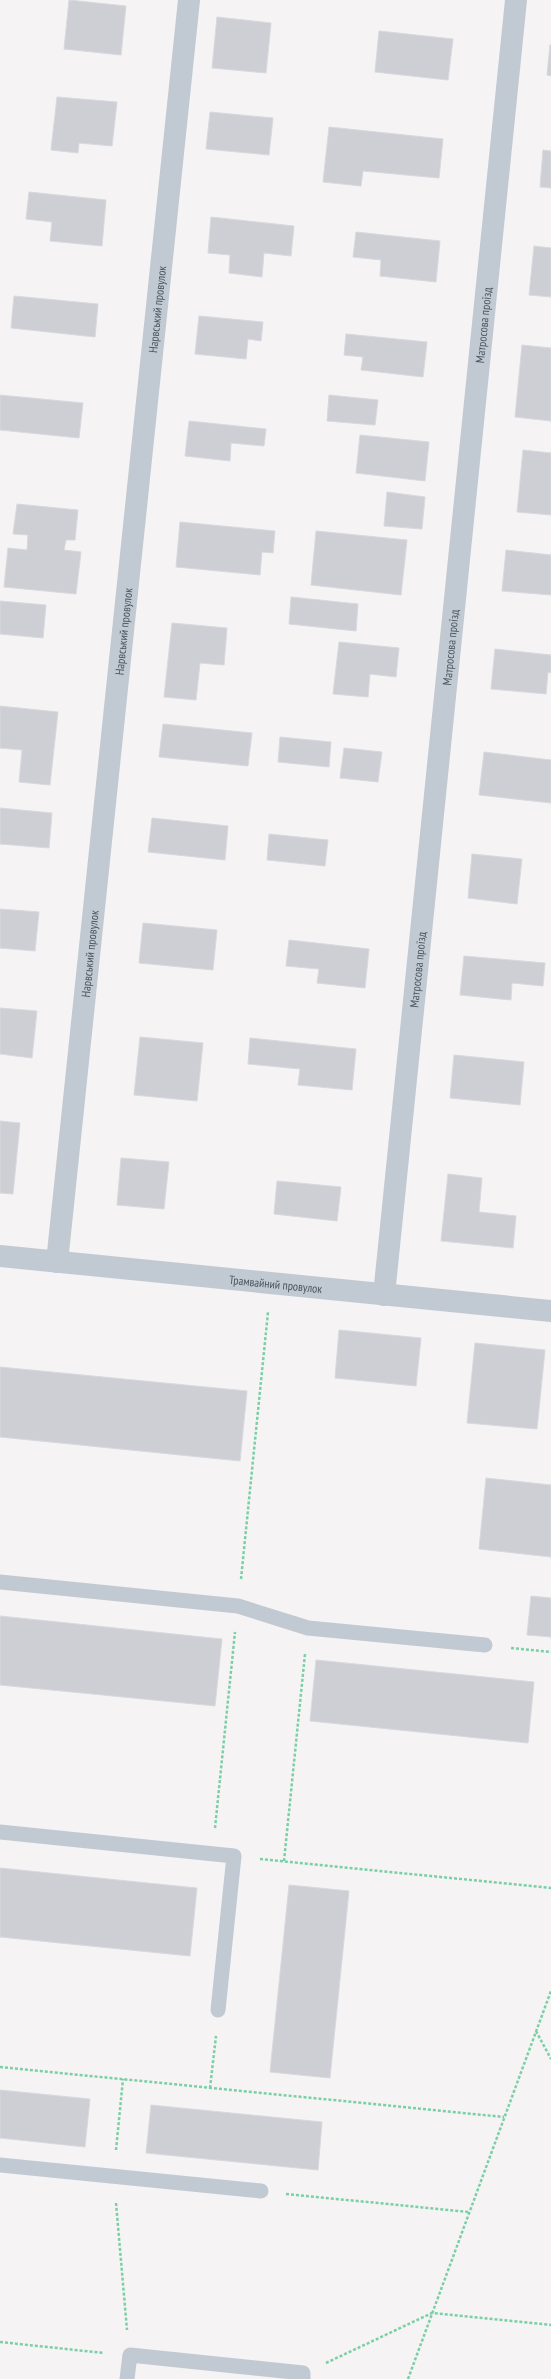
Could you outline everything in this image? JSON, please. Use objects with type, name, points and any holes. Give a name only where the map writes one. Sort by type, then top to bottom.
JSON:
[{"type":"street","name":"Нарвський провулок","points":[[57,1262],[189,0]]},
{"type":"street","name":"Матросова проїзд","points":[[384,1295],[516,0]]},
{"type":"street","name":"Трамвайний провулок","points":[[0,1256],[551,1311]]},
{"type":"lane","points":[[0,1582],[238,1606],[308,1628],[485,1645]]},
{"type":"lane","points":[[0,1832],[234,1856],[218,2010]]},
{"type":"lane","points":[[0,2165],[261,2191]]},
{"type":"lane","points":[[127,2379],[130,2355],[303,2376]]},
{"type":"path","points":[[213,1854],[271,1283]]},
{"type":"path","points":[[284,1861],[308,1628]]},
{"type":"path","points":[[485,1645],[551,1652]]},
{"type":"path","points":[[234,1856],[551,1888]]},
{"type":"path","points":[[408,2379],[551,1991]]},
{"type":"path","points":[[210,2088],[218,2010]]},
{"type":"path","points":[[536,2031],[551,2059]]},
{"type":"path","points":[[0,2067],[504,2117]]},
{"type":"path","points":[[0,2342],[130,2355],[114,2176],[124,2079]]},
{"type":"path","points":[[261,2191],[469,2212]]},
{"type":"path","points":[[303,2376],[432,2313],[551,2325]]},
{"type":"building","points":[[69,0],[126,6],[121,55],[64,49]]},
{"type":"building","points":[[217,17],[271,23],[266,73],[212,68]]},
{"type":"building","points":[[379,31],[453,39],[448,80],[375,72]]},
{"type":"building","points":[[551,45],[551,76],[547,75]]},
{"type":"building","points":[[57,97],[117,102],[112,146],[79,143],[78,153],[51,150]]},
{"type":"building","points":[[210,112],[273,118],[269,155],[206,149]]},
{"type":"building","points":[[329,127],[443,139],[439,178],[363,171],[361,186],[323,182]]},
{"type":"building","points":[[543,150],[551,151],[551,188],[540,187]]},
{"type":"building","points":[[29,192],[106,200],[102,246],[50,241],[52,222],[26,219]]},
{"type":"building","points":[[211,217],[294,226],[291,256],[264,253],[262,277],[229,273],[230,255],[208,253]]},
{"type":"building","points":[[356,232],[440,241],[436,282],[380,276],[381,260],[353,257]]},
{"type":"building","points":[[534,246],[551,248],[551,297],[529,295]]},
{"type":"building","points":[[14,296],[98,304],[95,337],[11,328]]},
{"type":"building","points":[[199,316],[263,322],[261,341],[248,339],[246,359],[195,354]]},
{"type":"building","points":[[346,334],[427,342],[423,377],[361,370],[363,357],[344,355]]},
{"type":"building","points":[[522,345],[551,348],[551,421],[515,417]]},
{"type":"building","points":[[0,395],[83,403],[79,438],[0,430]]},
{"type":"building","points":[[329,395],[378,400],[375,425],[327,421]]},
{"type":"building","points":[[189,421],[266,429],[264,446],[231,443],[230,461],[185,456]]},
{"type":"building","points":[[360,435],[429,442],[425,481],[356,473]]},
{"type":"building","points":[[523,450],[551,453],[551,515],[517,512]]},
{"type":"building","points":[[387,492],[425,497],[422,529],[384,526]]},
{"type":"building","points":[[17,504],[78,510],[75,540],[66,540],[64,550],[81,552],[76,594],[4,587],[8,548],[27,550],[28,535],[13,534]]},
{"type":"building","points":[[180,522],[275,531],[273,553],[262,552],[260,575],[176,567]]},
{"type":"building","points":[[316,531],[407,540],[401,595],[311,585]]},
{"type":"building","points":[[506,550],[551,555],[551,595],[502,591]]},
{"type":"building","points":[[291,597],[358,604],[356,631],[289,624]]},
{"type":"building","points":[[0,601],[46,605],[43,638],[0,634]]},
{"type":"building","points":[[172,623],[227,628],[224,665],[200,663],[196,700],[164,697]]},
{"type":"building","points":[[339,642],[399,648],[396,677],[370,674],[368,697],[333,694]]},
{"type":"building","points":[[495,649],[551,655],[551,673],[548,672],[546,694],[491,689]]},
{"type":"building","points":[[0,706],[58,712],[50,785],[19,782],[22,750],[0,748]]},
{"type":"building","points":[[163,724],[252,733],[248,766],[159,757]]},
{"type":"building","points":[[280,737],[331,742],[329,767],[278,762]]},
{"type":"building","points":[[344,748],[382,752],[378,782],[340,778]]},
{"type":"building","points":[[484,752],[551,760],[551,803],[479,795]]},
{"type":"building","points":[[0,808],[52,813],[49,848],[0,844]]},
{"type":"building","points":[[152,818],[228,826],[225,860],[148,852]]},
{"type":"building","points":[[269,834],[328,840],[325,866],[267,860]]},
{"type":"building","points":[[472,854],[522,859],[517,904],[468,898]]},
{"type":"building","points":[[0,909],[39,912],[35,951],[0,948]]},
{"type":"building","points":[[143,923],[217,930],[213,970],[139,963]]},
{"type":"building","points":[[289,940],[369,949],[365,988],[317,983],[319,969],[286,966]]},
{"type":"building","points":[[464,956],[545,963],[543,986],[512,983],[511,1000],[460,995]]},
{"type":"building","points":[[0,1008],[37,1011],[32,1058],[0,1054]]},
{"type":"building","points":[[140,1037],[203,1043],[197,1101],[134,1095]]},
{"type":"building","points":[[250,1038],[356,1049],[352,1090],[298,1085],[300,1069],[248,1064]]},
{"type":"building","points":[[454,1055],[524,1062],[520,1105],[450,1098]]},
{"type":"building","points":[[0,1121],[20,1123],[13,1194],[0,1193]]},
{"type":"building","points":[[121,1158],[169,1162],[164,1209],[117,1205]]},
{"type":"building","points":[[448,1174],[482,1178],[479,1212],[516,1216],[513,1248],[441,1241]]},
{"type":"building","points":[[277,1181],[341,1187],[337,1221],[274,1214]]},
{"type":"building","points":[[339,1330],[421,1338],[416,1386],[335,1378]]},
{"type":"building","points":[[475,1343],[545,1350],[537,1429],[467,1423]]},
{"type":"building","points":[[0,1367],[247,1391],[240,1461],[0,1437]]},
{"type":"building","points":[[486,1478],[551,1485],[551,1557],[479,1549]]},
{"type":"building","points":[[531,1596],[551,1598],[551,1637],[527,1635]]},
{"type":"building","points":[[0,1616],[222,1639],[215,1706],[0,1685]]},
{"type":"building","points":[[316,1660],[534,1682],[528,1743],[310,1721]]},
{"type":"building","points":[[0,1868],[197,1888],[190,1956],[0,1937]]},
{"type":"building","points":[[289,1885],[349,1891],[330,2078],[270,2072]]},
{"type":"building","points":[[0,2090],[90,2099],[85,2147],[0,2138]]},
{"type":"building","points":[[151,2105],[322,2122],[318,2170],[146,2153]]}]
